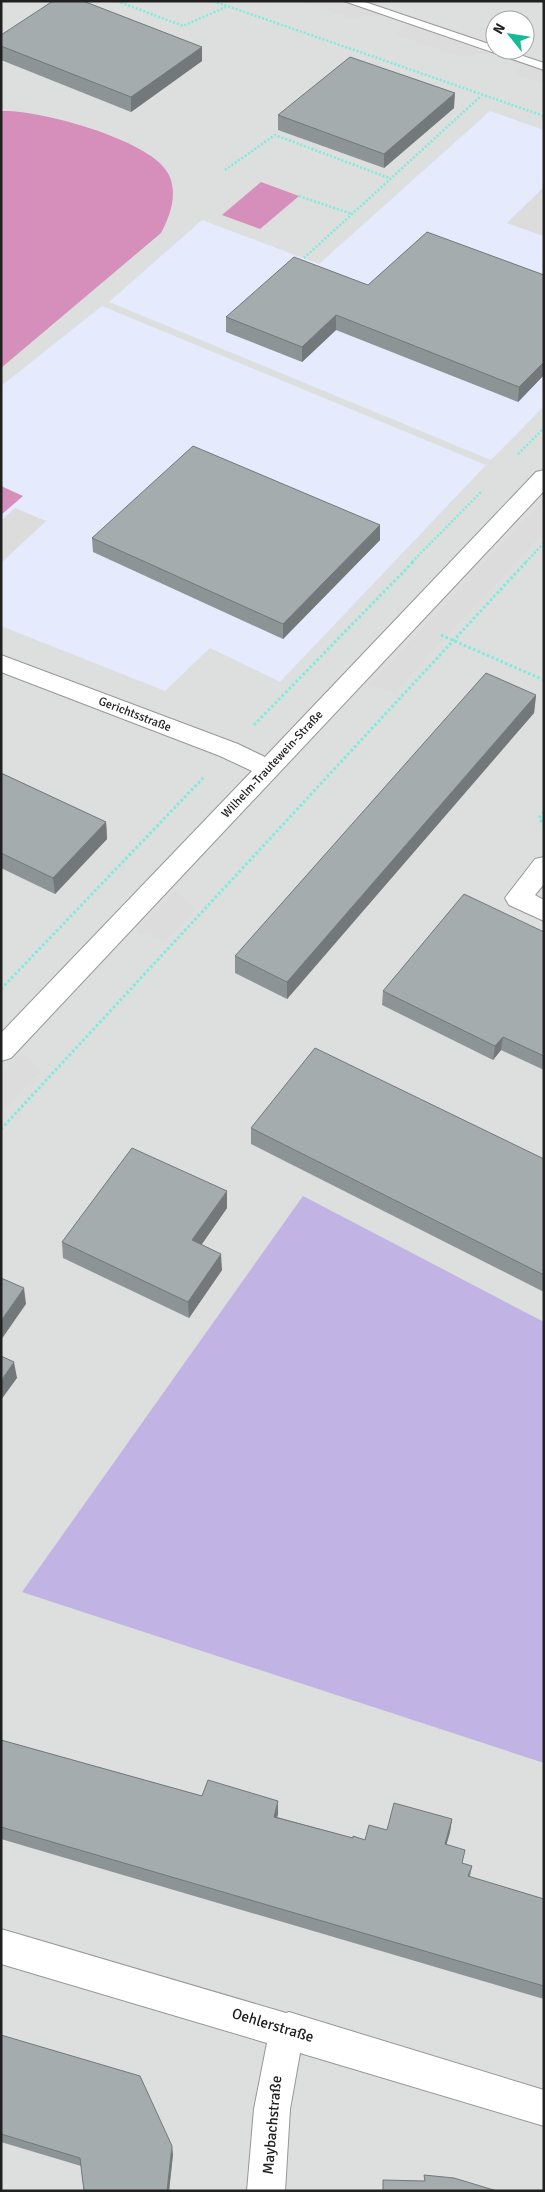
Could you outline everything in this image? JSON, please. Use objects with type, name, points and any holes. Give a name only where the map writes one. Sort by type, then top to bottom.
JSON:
[{"type":"street","name":"Wilhelm-Trautewein-Straße","points":[[1,1051],[544,477]]},
{"type":"street","name":"Gerichtsstraße","points":[[1,663],[230,750],[268,768]]},
{"type":"street","points":[[544,866],[518,898],[544,911]]},
{"type":"street","name":"Oehlerstraße","points":[[1,1946],[289,2030],[544,2108]]},
{"type":"street","name":"Maybachstraße","points":[[266,2191],[271,2110],[278,2066],[289,2030]]},
{"type":"lane","points":[[350,1],[544,67]]},
{"type":"path","points":[[117,1],[183,26],[226,7]]},
{"type":"path","points":[[213,1],[544,116]]},
{"type":"path","points":[[304,258],[389,178],[482,95]]},
{"type":"path","points":[[225,170],[275,135],[389,178]]},
{"type":"path","points":[[299,196],[352,214]]},
{"type":"path","points":[[516,456],[544,428]]},
{"type":"path","points":[[1,989],[488,485]]},
{"type":"path","points":[[1,1129],[456,641],[544,543]]},
{"type":"path","points":[[408,621],[544,680]]},
{"type":"path","points":[[544,812],[539,818],[544,825]]},
{"type":"shaded area","points":[[1,1],[544,1],[544,2191],[1,2191]]},
{"type":"shaded area","points":[[301,1],[353,1],[388,14],[350,18]]},
{"type":"shaded area","points":[[413,23],[485,47],[485,54],[462,57],[396,35]]},
{"type":"shaded area","points":[[527,61],[544,67],[544,84],[514,74]]},
{"type":"shaded area","points":[[1,111],[40,115],[66,121],[119,139],[141,150],[159,162],[169,175],[172,183],[173,198],[170,212],[161,233],[1,368]]},
{"type":"shaded area","points":[[490,111],[544,130],[544,187],[507,223],[544,236],[544,406],[491,460],[109,302],[202,220],[319,264]]},
{"type":"shaded area","points":[[261,182],[299,196],[260,229],[222,215]]},
{"type":"shaded area","points":[[544,187],[544,236],[507,223]]},
{"type":"shaded area","points":[[102,306],[486,465],[280,682],[210,648],[165,691],[1,626],[1,386]]},
{"type":"shaded area","points":[[1,486],[23,496],[1,515]]},
{"type":"shaded area","points":[[544,499],[544,532],[395,692],[369,685]]},
{"type":"shaded area","points":[[15,508],[46,521],[1,563],[1,521]]},
{"type":"shaded area","points":[[176,890],[195,910],[166,940],[136,932]]},
{"type":"shaded area","points":[[23,1052],[41,1070],[1,1113],[1,1075]]},
{"type":"shaded area","points":[[303,1196],[544,1322],[544,1763],[22,1592]]},
{"type":"building","points":[[53,1],[83,1],[202,47],[131,97],[1,46],[1,35]]},
{"type":"building","points":[[350,57],[455,93],[384,154],[278,115]]},
{"type":"building","points":[[427,232],[544,275],[544,362],[519,387],[336,315],[302,347],[226,317],[294,257],[368,285]]},
{"type":"building","points":[[193,446],[380,525],[283,624],[92,538]]},
{"type":"building","points":[[486,673],[536,695],[287,982],[235,956]]},
{"type":"building","points":[[1,773],[106,822],[53,878],[1,853]]},
{"type":"building","points":[[464,894],[544,932],[544,1056],[503,1037],[495,1046],[383,991]]},
{"type":"building","points":[[315,1048],[544,1159],[544,1275],[251,1128]]},
{"type":"building","points":[[132,1148],[227,1191],[192,1240],[221,1254],[188,1302],[62,1242]]},
{"type":"building","points":[[1,1278],[24,1288],[1,1321]]},
{"type":"building","points":[[1,1356],[14,1362],[1,1381]]},
{"type":"building","points":[[1,1740],[202,1796],[208,1780],[278,1801],[274,1817],[353,1838],[353,1836],[365,1840],[369,1825],[387,1830],[394,1803],[452,1819],[445,1844],[465,1850],[462,1863],[472,1866],[468,1876],[544,1899],[544,1986],[1,1827]]},
{"type":"building","points":[[1,2035],[140,2076],[172,2146],[167,2191],[84,2191],[80,2158],[1,2134]]},
{"type":"building","points":[[424,2175],[454,2178],[497,2191],[383,2191],[383,2180],[425,2181]]}]
